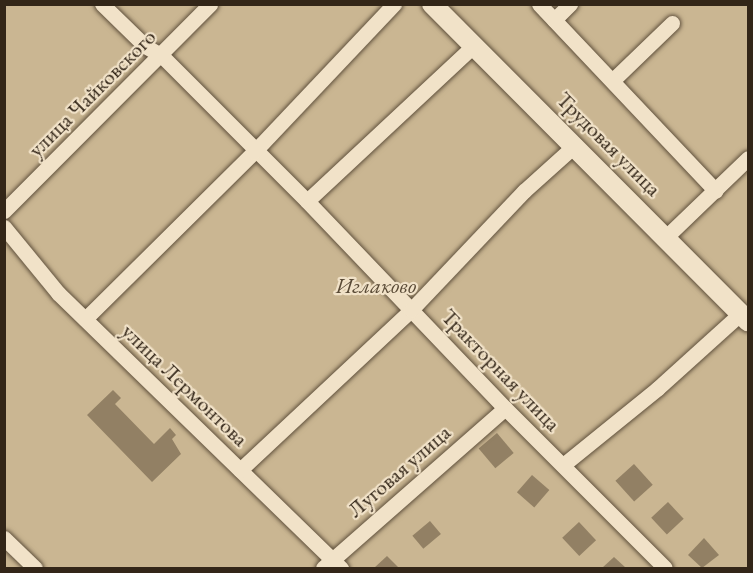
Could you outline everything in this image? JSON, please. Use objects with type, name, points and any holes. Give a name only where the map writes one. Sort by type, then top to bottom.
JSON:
[{"type":"street","name":"Тракторная улица","points":[[102,4],[145,46],[162,56],[254,152],[308,201],[504,408],[665,568]]},
{"type":"street","name":"улица Чайковского","points":[[4,211],[162,56],[210,4]]},
{"type":"street","points":[[85,319],[254,152],[394,4]]},
{"type":"street","name":"Трудовая улица","points":[[432,4],[667,236],[745,317]]},
{"type":"street","points":[[539,4],[716,191]]},
{"type":"street","points":[[554,20],[570,4]]},
{"type":"street","points":[[613,80],[672,23]]},
{"type":"street","points":[[308,201],[474,45]]},
{"type":"street","points":[[240,470],[411,310],[524,191],[575,145]]},
{"type":"street","points":[[667,236],[748,158]]},
{"type":"street","name":"улица Лермонтова","points":[[4,227],[58,293],[240,470],[332,566]]},
{"type":"street","points":[[563,465],[745,317]]},
{"type":"street","name":"Луговая улица","points":[[332,566],[504,408]]},
{"type":"street","points":[[4,538],[34,568]]},
{"type":"green space","name":"Иглаково","points":[[5,5],[748,5],[748,568],[5,568]]},
{"type":"building","points":[[113,390],[121,398],[115,404],[154,444],[170,428],[176,435],[172,439],[181,454],[152,482],[87,415]]},
{"type":"building","points":[[497,433],[514,453],[495,468],[479,448]]},
{"type":"building","points":[[634,464],[653,485],[634,502],[615,481]]},
{"type":"building","points":[[532,475],[549,490],[534,507],[517,492]]},
{"type":"building","points":[[668,502],[684,519],[667,535],[651,518]]},
{"type":"building","points":[[430,521],[441,534],[423,549],[412,536]]},
{"type":"building","points":[[579,522],[596,540],[579,556],[562,538]]},
{"type":"building","points":[[704,538],[719,555],[702,568],[688,555]]},
{"type":"building","points":[[387,556],[399,568],[374,568]]},
{"type":"building","points":[[614,557],[626,568],[602,568]]}]
